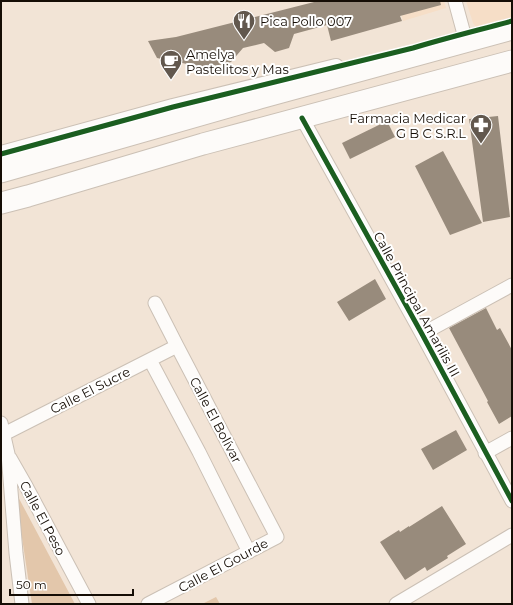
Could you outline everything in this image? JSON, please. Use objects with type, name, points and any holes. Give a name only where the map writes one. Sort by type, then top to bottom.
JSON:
[{"type":"main road","points":[[1,172],[245,102],[512,30]]},
{"type":"main road","points":[[1,203],[203,144],[512,61]]},
{"type":"street","points":[[455,1],[464,34]]},
{"type":"street","points":[[1,154],[173,107],[413,48],[441,39],[512,21]]},
{"type":"street","name":"Calle Principal Amarilis III","points":[[302,118],[422,334],[512,501]]},
{"type":"street","points":[[422,334],[512,285]]},
{"type":"street","name":"Calle El Bolívar","points":[[155,303],[277,537]]},
{"type":"street","name":"Calle El Sucre","points":[[2,429],[177,346]]},
{"type":"street","points":[[150,360],[199,452],[249,552]]},
{"type":"street","points":[[2,429],[8,454],[16,553],[22,604]]},
{"type":"street","points":[[485,453],[512,438]]},
{"type":"street","name":"Calle El Peso","points":[[8,454],[89,604]]},
{"type":"street","points":[[396,604],[512,536]]},
{"type":"street","name":"Calle El Gourde","points":[[148,604],[277,537]]},
{"type":"shaded area","points":[[397,1],[444,1],[446,8],[403,21]]},
{"type":"shaded area","points":[[466,1],[512,1],[512,30],[478,30],[473,23]]},
{"type":"shaded area","points":[[15,491],[75,604],[32,604]]},
{"type":"shaded area","points":[[216,597],[220,604],[202,604]]},
{"type":"building","points":[[318,1],[440,1],[441,5],[400,16],[402,21],[331,41],[327,25],[294,34],[289,48],[275,52],[264,43],[243,48],[231,62],[207,68],[157,58],[148,41],[176,37]]},
{"type":"building","points":[[498,116],[510,217],[483,222],[469,119]]},
{"type":"building","points":[[387,121],[395,137],[350,159],[342,143]]},
{"type":"building","points":[[443,151],[482,223],[450,235],[415,166]]},
{"type":"building","points":[[375,279],[386,299],[349,321],[337,302]]},
{"type":"building","points":[[486,308],[497,330],[500,328],[512,350],[512,416],[499,424],[449,328]]},
{"type":"building","points":[[456,430],[467,450],[433,470],[421,449]]},
{"type":"building","points":[[442,506],[466,544],[447,556],[448,558],[427,571],[425,567],[405,580],[380,542],[399,530],[400,532],[409,527]]},
{"type":"cycle path","points":[[1,154],[173,107],[413,48],[512,21]]},
{"type":"cycle path","points":[[302,118],[422,334],[512,501]]},
{"type":"place","name":"Pica Pollo 007","points":[[244,40]]},
{"type":"place","name":"Amelya Pastelitos y Mas","points":[[171,80]]},
{"type":"place","name":"Farmacia Medicar G B C S.R.L","points":[[481,144]]}]
